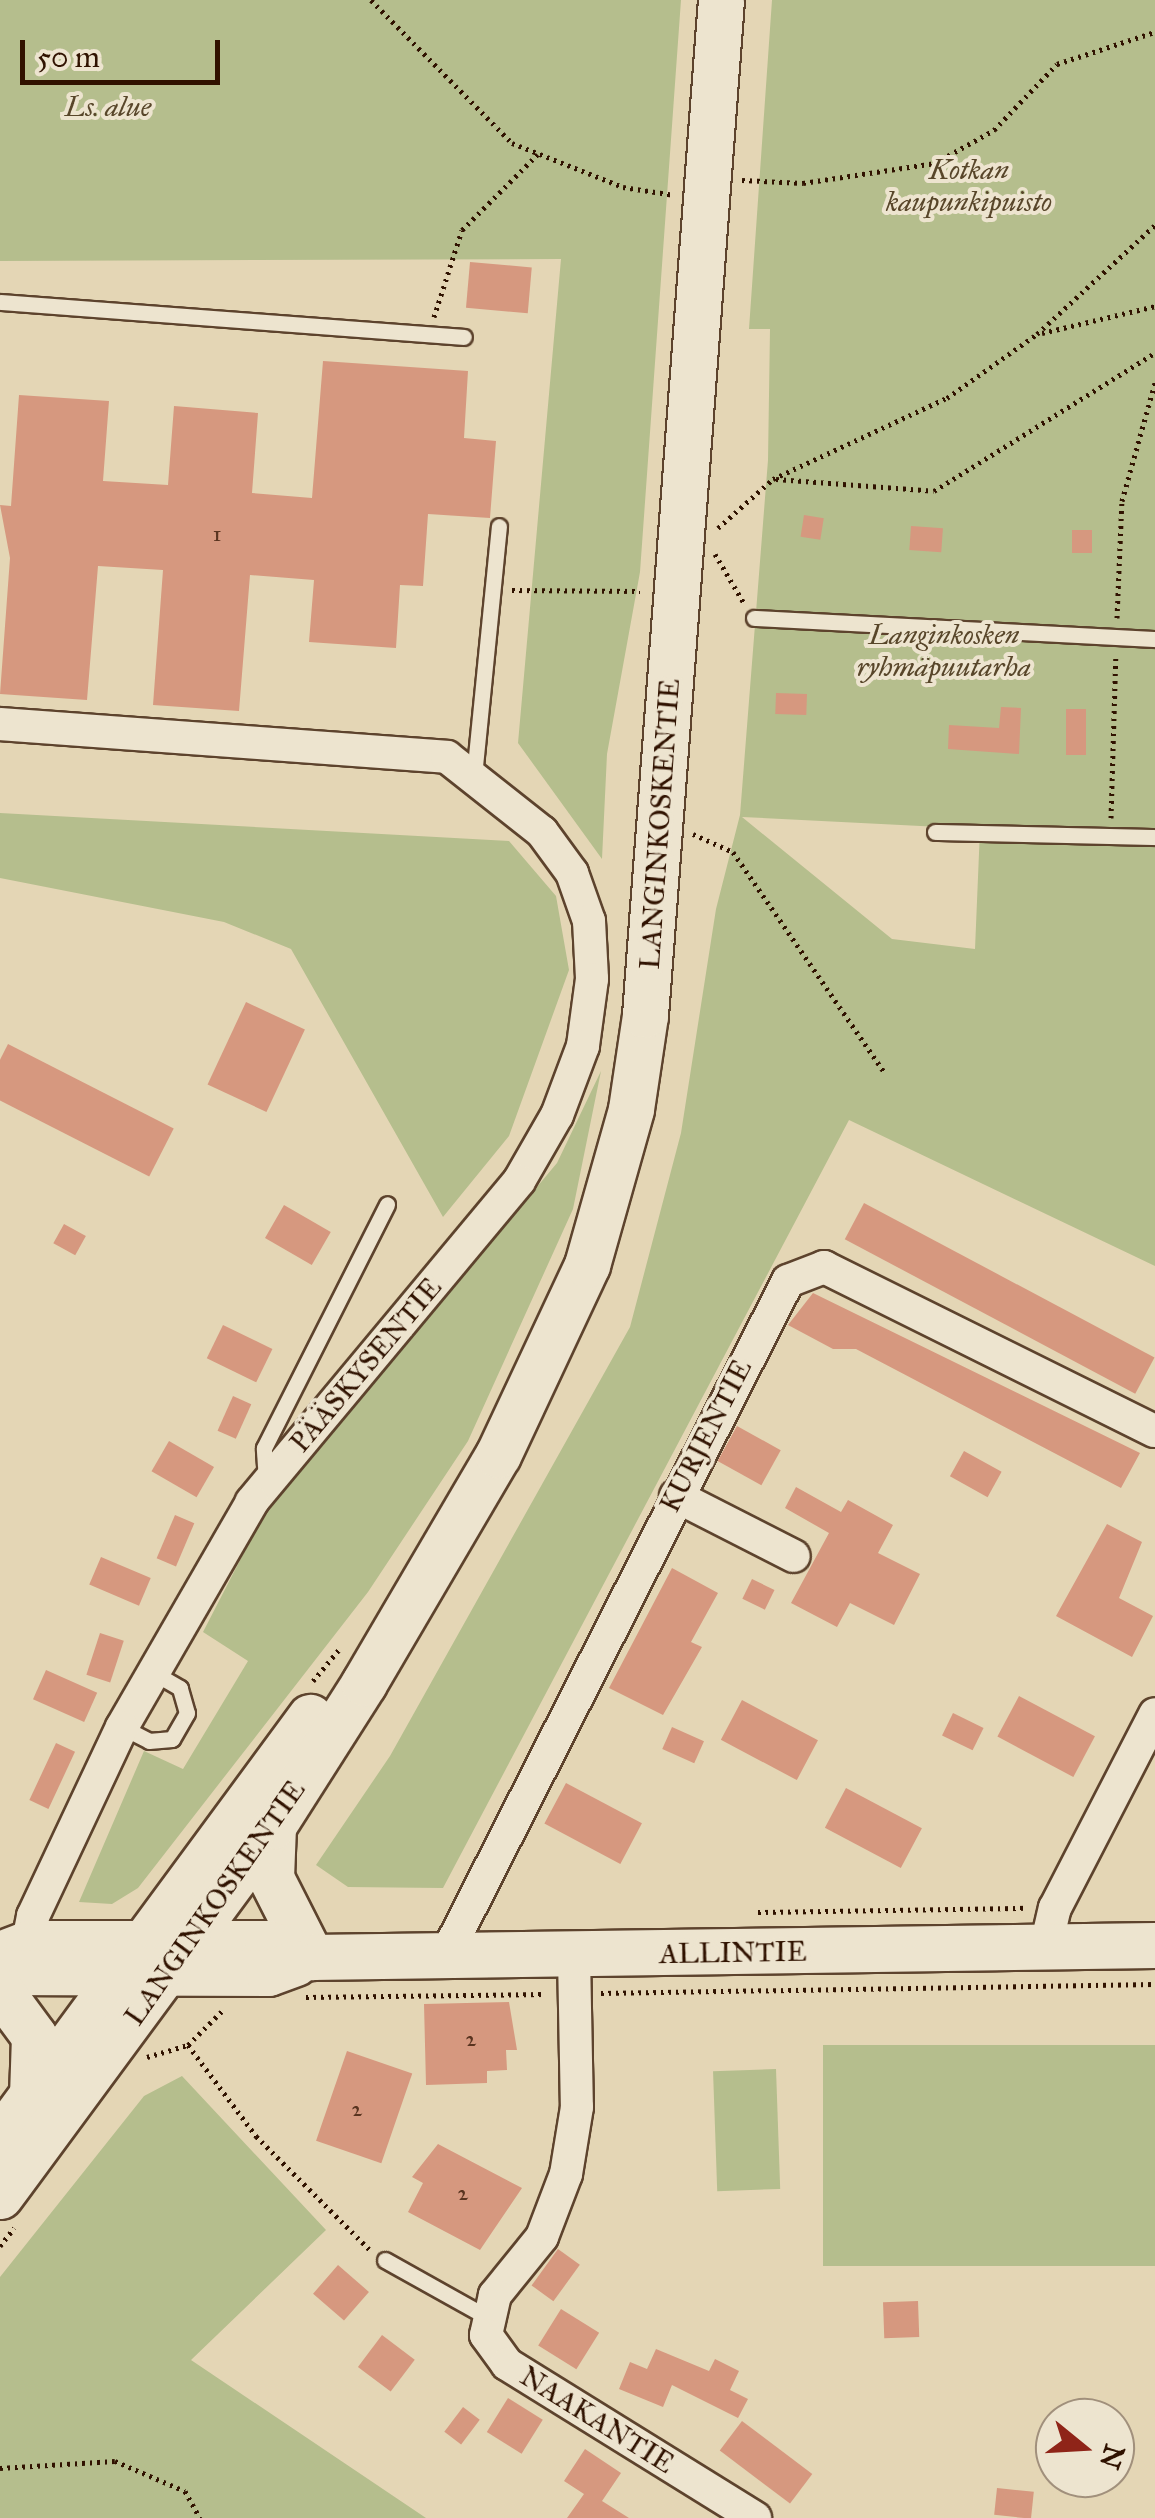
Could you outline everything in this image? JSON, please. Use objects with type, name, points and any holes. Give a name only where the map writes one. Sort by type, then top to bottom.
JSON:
[{"type":"street","name":"LANGINKOSKENTIE","points":[[0,2138],[32,2095],[273,1826],[560,1335],[631,1108],[721,0]]},
{"type":"street","name":"PÄÄSKYSENTIE","points":[[0,724],[447,757],[542,832],[572,873],[589,922],[583,1046],[519,1181],[266,1484],[122,1727],[10,1974]]},
{"type":"street","name":"KURJENTIE","points":[[445,1957],[779,1292],[824,1268],[1155,1431]]},
{"type":"street","points":[[676,1496],[794,1556]]},
{"type":"street","name":"LANGINKOSKENTIE","points":[[0,2196],[155,1960],[409,1596]]},
{"type":"street","points":[[1046,1946],[1055,1908],[1155,1714]]},
{"type":"street","points":[[273,1826],[271,1878],[305,1977]]},
{"type":"street","name":"ALLINTIE","points":[[10,1974],[155,1960],[267,1943],[305,1977],[445,1957],[574,1975],[1046,1946],[1155,1945]]},
{"type":"street","points":[[10,1974],[34,2036],[32,2095]]},
{"type":"street","points":[[485,2316],[542,2237],[566,2174],[577,2107],[574,1975]]},
{"type":"street","name":"NAAKANTIE","points":[[485,2316],[490,2346],[507,2364],[755,2518]]},
{"type":"lane","points":[[0,302],[464,337]]},
{"type":"lane","points":[[474,776],[499,526]]},
{"type":"lane","points":[[754,618],[1155,639]]},
{"type":"lane","points":[[935,832],[1155,838]]},
{"type":"lane","points":[[266,1484],[264,1448],[387,1204]]},
{"type":"lane","points":[[122,1727],[149,1741],[172,1738],[188,1713],[180,1688],[152,1672]]},
{"type":"lane","points":[[384,2260],[485,2316]]},
{"type":"path","points":[[372,0],[512,142],[623,187],[683,196]]},
{"type":"path","points":[[732,180],[803,184],[935,163],[994,130],[1058,64],[1155,32]]},
{"type":"path","points":[[430,334],[462,230],[539,153]]},
{"type":"path","points":[[754,618],[706,538],[773,479],[947,398],[1038,334],[1155,225]]},
{"type":"path","points":[[1038,334],[1155,306]]},
{"type":"path","points":[[773,479],[934,491],[1155,353]]},
{"type":"path","points":[[1111,836],[1122,501],[1155,383]]},
{"type":"path","points":[[493,588],[653,593]]},
{"type":"path","points":[[681,831],[733,852],[885,1073]]},
{"type":"path","points":[[306,1689],[343,1644]]},
{"type":"path","points":[[305,1977],[574,1975],[1155,1984]]},
{"type":"path","points":[[188,2046],[256,2136],[349,2236],[384,2260]]},
{"type":"path","points":[[0,2468],[115,2461],[184,2492],[200,2518]]},
{"type":"green space","name":"Ls. alue","points":[[0,0],[681,0],[640,572],[607,754],[602,859],[518,743],[561,259],[0,261]]},
{"type":"green space","points":[[772,0],[1155,0],[1155,1266],[849,1120],[443,1888],[348,1887],[316,1865],[390,1756],[630,1327],[681,1133],[716,909],[740,815],[768,460],[770,329],[749,329]],"holes":[[[742,817],[980,829],[975,949],[892,939]]]},
{"type":"green space","points":[[0,813],[509,841],[556,896],[569,970],[509,1136],[443,1217],[291,949],[224,922],[0,878]]},
{"type":"green space","points":[[601,1071],[573,1209],[468,1441],[368,1592],[138,1888],[112,1904],[79,1902],[144,1751],[183,1769],[248,1661],[203,1632],[266,1510],[557,1163]]},
{"type":"green space","points":[[823,2045],[1155,2045],[1155,2266],[823,2266]]},
{"type":"green space","points":[[776,2069],[780,2189],[717,2191],[713,2071]]},
{"type":"green space","points":[[182,2076],[326,2230],[191,2360],[426,2518],[0,2518],[0,2277],[144,2096]]},
{"type":"building","points":[[470,262],[532,267],[528,313],[466,308]]},
{"type":"building","points":[[323,361],[468,371],[464,438],[496,441],[490,518],[428,514],[423,586],[400,585],[396,648],[309,642],[314,580],[250,575],[239,711],[153,705],[163,570],[98,566],[87,700],[0,694],[10,558],[0,505],[11,506],[19,395],[109,401],[103,481],[168,485],[174,406],[258,413],[252,493],[312,498]]},
{"type":"building","points":[[804,515],[824,518],[820,540],[801,537]]},
{"type":"building","points":[[911,526],[943,528],[941,552],[909,550]]},
{"type":"building","points":[[1072,530],[1092,530],[1092,553],[1072,553]]},
{"type":"building","points":[[776,693],[807,694],[806,715],[775,714]]},
{"type":"building","points":[[1001,707],[1021,708],[1019,754],[948,749],[949,725],[999,728]]},
{"type":"building","points":[[1066,709],[1086,709],[1086,755],[1066,755]]},
{"type":"building","points":[[246,1002],[305,1029],[266,1112],[208,1084]]},
{"type":"building","points":[[8,1044],[174,1128],[149,1177],[0,1101],[0,1060]]},
{"type":"building","points":[[864,1203],[1154,1357],[1135,1394],[845,1239]]},
{"type":"building","points":[[284,1205],[331,1232],[312,1265],[265,1238]]},
{"type":"building","points":[[64,1224],[86,1236],[75,1255],[53,1243]]},
{"type":"building","points":[[813,1293],[1140,1453],[1121,1488],[856,1349],[833,1349],[788,1325]]},
{"type":"building","points":[[223,1325],[272,1349],[256,1382],[207,1358]]},
{"type":"building","points":[[233,1396],[251,1404],[236,1439],[218,1431]]},
{"type":"building","points":[[737,1426],[781,1450],[761,1485],[718,1461]]},
{"type":"building","points":[[169,1441],[214,1467],[197,1497],[152,1471]]},
{"type":"building","points":[[964,1451],[1002,1472],[988,1497],[950,1476]]},
{"type":"building","points":[[796,1487],[841,1512],[848,1500],[893,1525],[878,1553],[920,1574],[894,1625],[850,1603],[837,1627],[791,1603],[829,1533],[785,1508]]},
{"type":"building","points":[[175,1515],[194,1523],[176,1566],[157,1558]]},
{"type":"building","points":[[1107,1524],[1142,1542],[1119,1598],[1153,1616],[1132,1657],[1056,1616]]},
{"type":"building","points":[[101,1557],[151,1578],[139,1606],[89,1585]]},
{"type":"building","points":[[672,1568],[718,1593],[691,1642],[702,1647],[663,1715],[609,1688]]},
{"type":"building","points":[[752,1579],[774,1590],[765,1610],[742,1599]]},
{"type":"building","points":[[100,1633],[124,1641],[110,1683],[86,1675]]},
{"type":"building","points":[[46,1670],[97,1693],[84,1722],[33,1699]]},
{"type":"building","points":[[1019,1696],[1095,1736],[1073,1777],[997,1737]]},
{"type":"building","points":[[742,1700],[818,1740],[797,1780],[721,1740]]},
{"type":"building","points":[[953,1713],[984,1728],[973,1750],[942,1735]]},
{"type":"building","points":[[672,1727],[704,1741],[694,1763],[662,1749]]},
{"type":"building","points":[[56,1743],[75,1752],[48,1809],[29,1800]]},
{"type":"building","points":[[566,1783],[642,1823],[620,1864],[544,1824]]},
{"type":"building","points":[[846,1788],[922,1828],[901,1868],[825,1828]]},
{"type":"building","points":[[509,2002],[517,2050],[506,2050],[507,2070],[487,2071],[487,2083],[426,2085],[424,2004]]},
{"type":"building","points":[[347,2051],[412,2073],[381,2163],[316,2141]]},
{"type":"building","points":[[438,2144],[522,2188],[480,2250],[408,2212],[423,2183],[412,2177]]},
{"type":"building","points":[[558,2249],[580,2265],[553,2301],[532,2285]]},
{"type":"building","points":[[338,2265],[369,2292],[344,2321],[313,2294]]},
{"type":"building","points":[[918,2301],[919,2337],[884,2338],[883,2302]]},
{"type":"building","points":[[561,2309],[599,2333],[576,2369],[538,2345]]},
{"type":"building","points":[[382,2335],[415,2360],[391,2392],[358,2367]]},
{"type":"building","points":[[656,2349],[709,2371],[715,2359],[739,2371],[730,2390],[748,2399],[738,2418],[672,2385],[663,2407],[619,2389],[630,2362],[647,2369]]},
{"type":"building","points":[[508,2398],[543,2420],[522,2454],[487,2432]]},
{"type":"building","points":[[463,2407],[480,2420],[461,2444],[444,2432]]},
{"type":"building","points":[[742,2421],[812,2474],[790,2504],[720,2451]]},
{"type":"building","points":[[585,2449],[621,2473],[602,2501],[629,2518],[567,2518],[584,2494],[564,2481]]},
{"type":"building","points":[[997,2488],[1034,2492],[1031,2518],[994,2515]]},
{"type":"park label","name":"Kotkan kaupunkipuisto","points":[[969,186]]},
{"type":"park label","name":"Langinkosken ryhmäpuutarha","points":[[944,651]]}]
